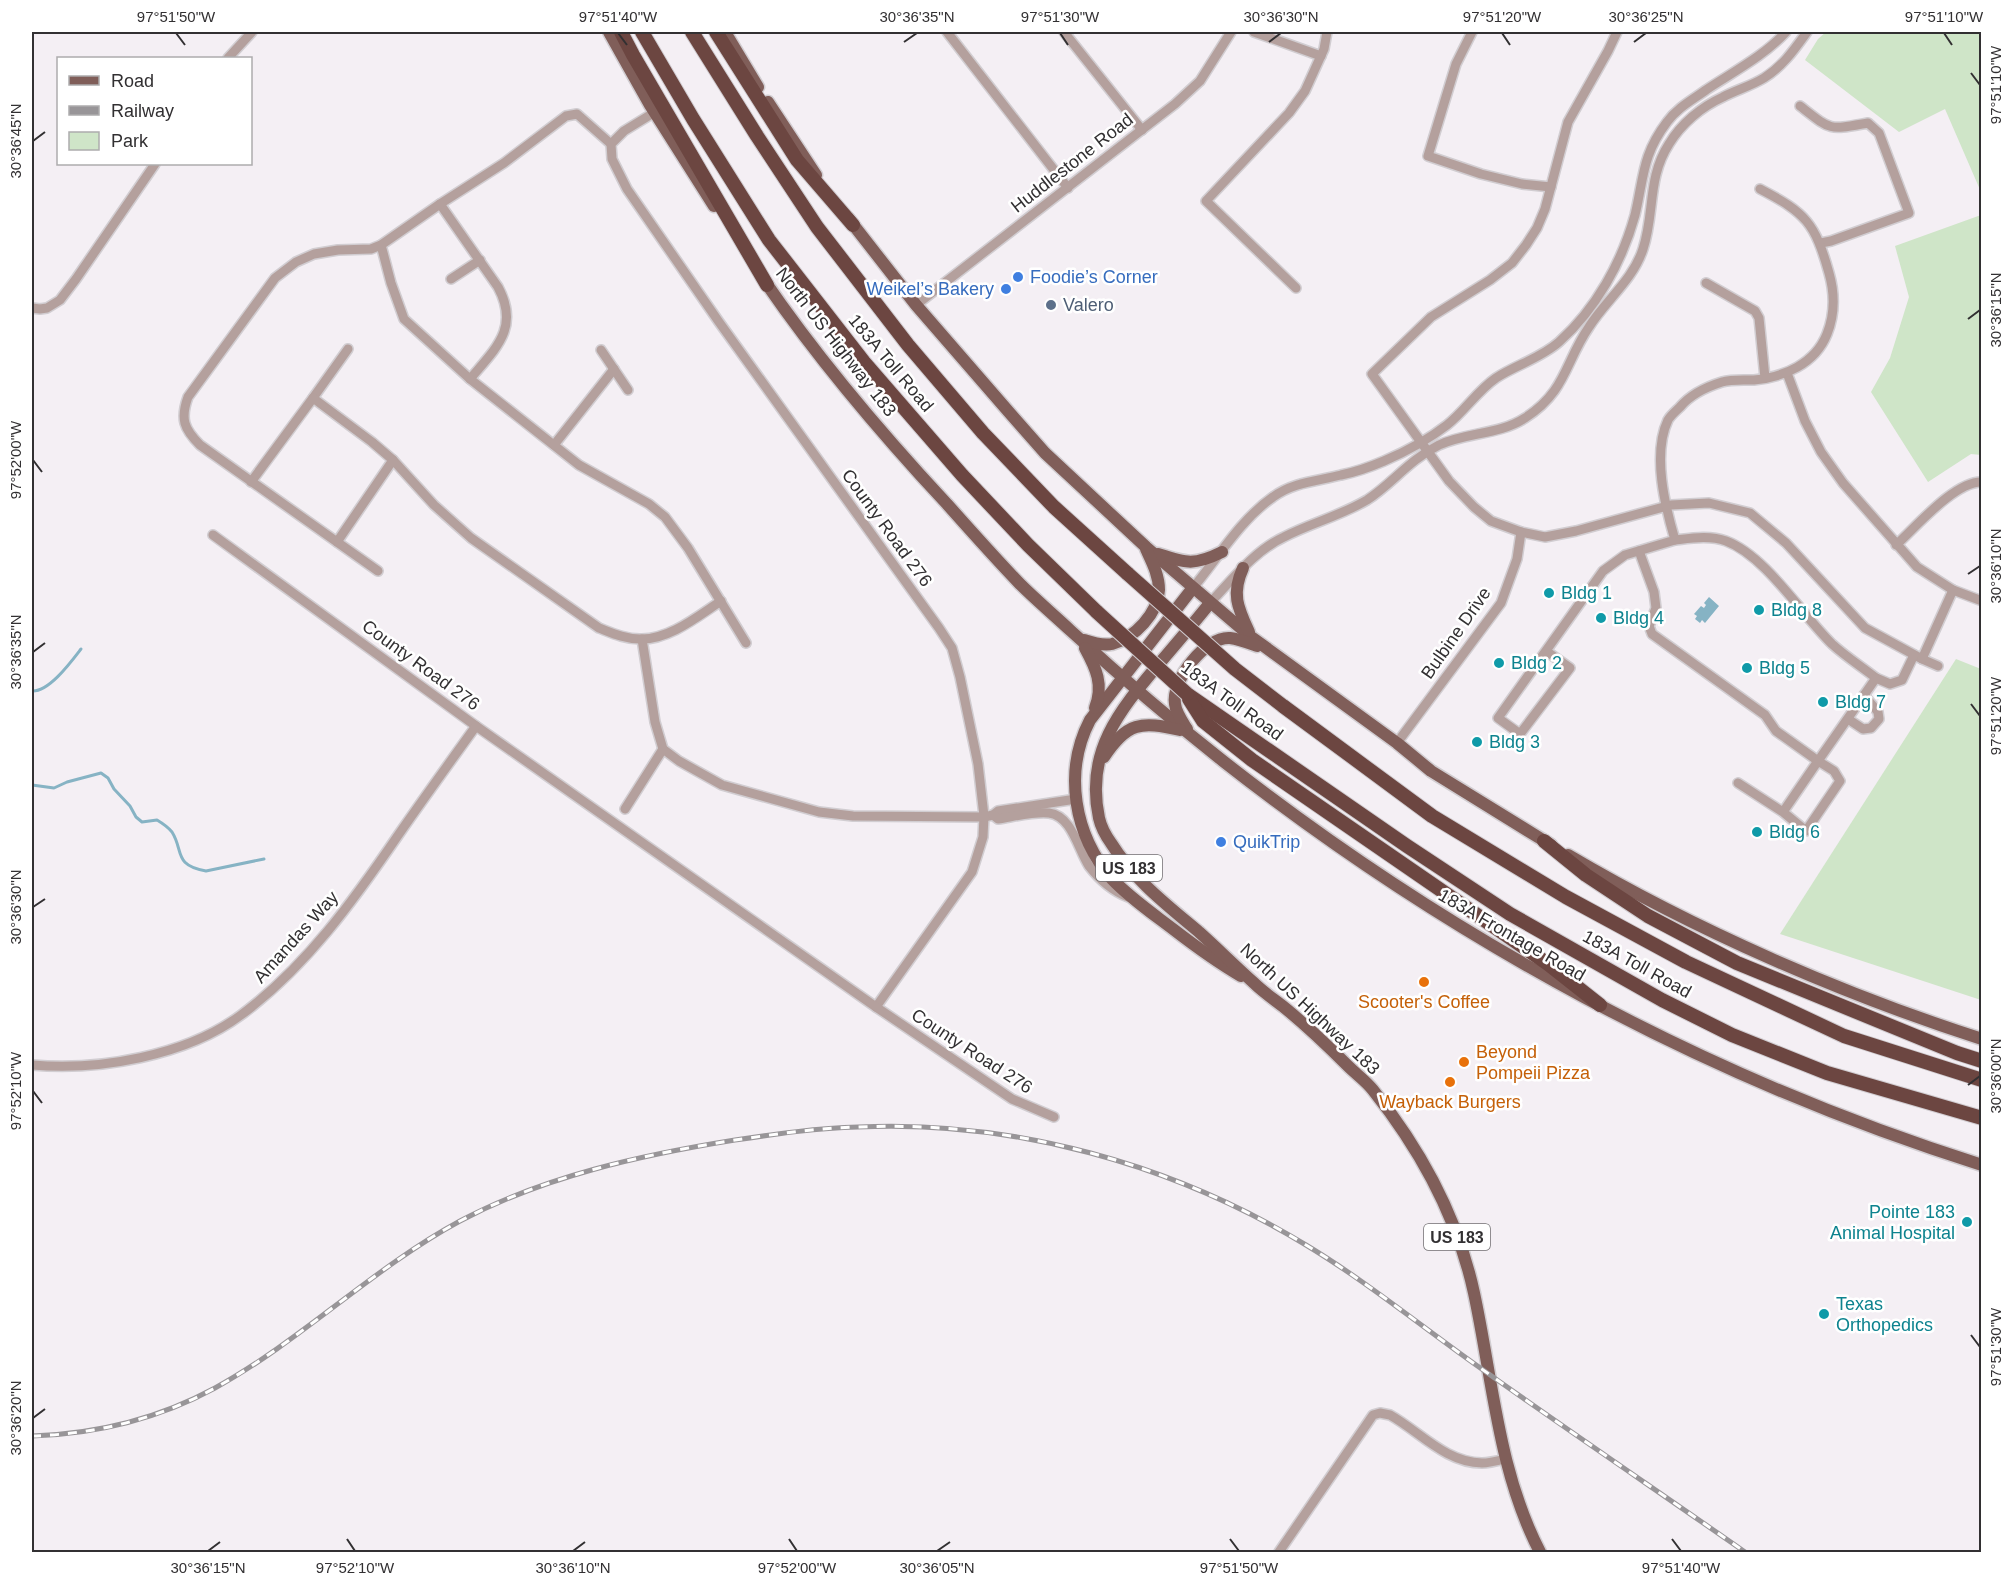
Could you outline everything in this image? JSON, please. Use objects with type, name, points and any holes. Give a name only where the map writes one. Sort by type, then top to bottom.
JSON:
[{"type":"highway","points":[[621,32],[767,285]]},
{"type":"highway","name":"183A Toll Road","points":[[642,32],[693,119],[769,240],[864,362],[962,475],[1028,545],[1187,694],[1510,914],[1662,1000],[1732,1035],[1827,1073],[1982,1118]]},
{"type":"highway","name":"183A Toll Road","points":[[692,32],[817,227],[908,345],[983,433],[1038,491],[1235,669],[1432,816],[1566,897],[1686,962],[1844,1036],[1982,1080]]},
{"type":"highway","points":[[716,32],[797,160],[853,225]]},
{"type":"highway","points":[[1187,694],[1203,721],[1252,760],[1539,958],[1600,1005]]},
{"type":"highway","points":[[1544,841],[1586,875],[1648,915],[1737,963],[1982,1062]]},
{"type":"main road","name":"North US Highway 183","points":[[609,32],[655,112],[767,285],[831,369],[901,454],[1021,584],[1080,639]]},
{"type":"main road","points":[[725,32],[782,123],[853,225],[958,355],[1045,453],[1192,589],[1250,636],[1431,771],[1544,841],[1648,899],[1800,971],[1982,1039]]},
{"type":"main road","points":[[1080,639],[1110,644],[1124,640],[1142,625],[1157,605],[1159,588],[1150,550]]},
{"type":"main road","points":[[1150,550],[1193,563],[1205,561],[1222,552]]},
{"type":"main road","points":[[1243,568],[1237,584],[1236,602],[1250,636]]},
{"type":"main road","name":"US 183","points":[[1192,589],[1093,714],[1084,730],[1075,773],[1076,799],[1089,844],[1106,871],[1134,899],[1197,948],[1255,984]]},
{"type":"main road","name":"North US Highway 183","points":[[1210,603],[1113,722],[1102,749],[1099,766],[1097,788],[1098,816],[1101,825],[1130,871],[1255,984],[1323,1041],[1371,1088],[1398,1124],[1430,1174],[1456,1235],[1474,1291],[1505,1459],[1522,1513],[1540,1552]]},
{"type":"main road","points":[[1188,734],[1174,703],[1175,693],[1180,678],[1203,650],[1211,643],[1229,638],[1267,649]]},
{"type":"main road","name":"183A Frontage Road","points":[[1080,639],[1188,734],[1280,806],[1409,896],[1563,987],[1755,1081],[1903,1138],[1982,1165]]},
{"type":"main road","name":"US 183","points":[[1080,639],[1098,673],[1099,695],[1093,714]]},
{"type":"main road","points":[[1099,766],[1116,740],[1133,728],[1156,725],[1188,734]]},
{"type":"main road","points":[[1076,799],[1101,825]]},
{"type":"street","points":[[229,57],[252,32]]},
{"type":"street","points":[[947,32],[1068,188]]},
{"type":"street","points":[[1064,32],[1142,130]]},
{"type":"street","name":"Huddlestone Road","points":[[916,305],[1175,104],[1200,81],[1232,32]]},
{"type":"street","points":[[1254,32],[1321,56]]},
{"type":"street","points":[[1296,288],[1206,201],[1289,113],[1305,91],[1321,56],[1327,32]]},
{"type":"street","points":[[1472,32],[1456,64],[1428,156],[1522,184],[1551,187]]},
{"type":"street","points":[[1617,32],[1568,122],[1538,228],[1512,262],[1490,280],[1431,317],[1372,374],[1449,482],[1491,521],[1521,532],[1545,537],[1665,507],[1709,503],[1749,513],[1786,543],[1866,628],[1938,666]]},
{"type":"street","points":[[1192,589],[1251,515],[1274,496],[1302,483],[1365,469],[1388,460],[1447,425],[1496,378],[1544,352],[1566,336],[1598,297],[1613,272],[1635,213],[1645,161],[1668,121],[1688,102],[1751,62],[1786,32]]},
{"type":"street","points":[[1210,603],[1262,551],[1284,537],[1330,519],[1368,499],[1408,464],[1440,445],[1471,435],[1502,429],[1525,418],[1546,401],[1565,375],[1587,329],[1626,282],[1642,253],[1647,235],[1656,172],[1669,144],[1688,121],[1701,110],[1714,101],[1754,84],[1779,67],[1807,32]]},
{"type":"street","points":[[1800,106],[1829,128],[1868,123],[1880,133],[1909,213],[1821,243]]},
{"type":"street","points":[[378,571],[200,445],[189,434],[184,421],[184,408],[188,398],[275,278],[296,262],[314,254],[338,249],[371,249],[381,245],[504,163],[566,116],[577,114],[611,144],[624,131],[655,112]]},
{"type":"street","name":"County Road 276","points":[[611,144],[612,159],[627,189],[718,322],[952,648],[989,817],[972,872],[876,1007]]},
{"type":"street","points":[[32,308],[47,308],[60,300],[154,165]]},
{"type":"street","points":[[1675,540],[1665,507],[1659,453],[1669,420],[1690,396],[1724,381],[1765,378],[1787,373],[1810,359],[1822,346],[1833,319],[1833,287],[1821,243],[1807,220],[1788,204],[1760,189]]},
{"type":"street","points":[[441,204],[505,299],[508,312],[503,337],[470,379]]},
{"type":"street","points":[[381,245],[404,320],[470,379],[579,465],[649,504],[665,517],[688,548],[746,643]]},
{"type":"street","points":[[451,279],[480,260]]},
{"type":"street","points":[[1706,283],[1755,311],[1759,318],[1765,378]]},
{"type":"street","points":[[251,482],[348,349]]},
{"type":"street","points":[[601,351],[628,390]]},
{"type":"street","points":[[554,445],[614,369]]},
{"type":"street","points":[[1787,373],[1805,421],[1821,452],[1843,483],[1896,545],[1917,567],[1953,590],[1982,601]]},
{"type":"street","points":[[313,398],[393,460],[434,505],[480,544],[599,628],[620,636],[642,639],[667,634],[721,601]]},
{"type":"street","points":[[337,542],[393,460]]},
{"type":"street","points":[[1896,545],[1950,495],[1974,482],[1982,482]]},
{"type":"street","name":"Bulbine Drive","points":[[1396,743],[1501,603],[1518,560],[1521,532]]},
{"type":"street","name":"County Road 276","points":[[213,535],[476,726],[876,1007],[1012,1099],[1054,1118]]},
{"type":"street","points":[[1546,651],[1570,668],[1520,734],[1498,718],[1546,651],[1604,571],[1625,555],[1675,540],[1701,537],[1726,541],[1752,557],[1832,644],[1876,678],[1890,684],[1902,680],[1918,657],[1953,590]]},
{"type":"street","points":[[1639,551],[1655,600],[1656,608],[1649,626],[1652,634],[1765,715],[1776,731],[1834,771],[1840,781],[1806,831],[1738,783]]},
{"type":"street","points":[[642,639],[655,722],[663,749],[679,761],[722,785],[819,812],[853,816],[989,817],[998,819],[1044,813],[1058,816],[1069,826],[1090,867],[1118,893],[1134,899]]},
{"type":"street","points":[[1782,812],[1876,678]]},
{"type":"street","points":[[1848,719],[1863,729],[1871,729],[1879,719],[1878,712],[1864,695]]},
{"type":"street","name":"Amandas Way","points":[[32,1065],[86,1066],[141,1056],[187,1043],[240,1016],[282,982],[340,916],[476,726]]},
{"type":"street","points":[[625,809],[663,749]]},
{"type":"street","points":[[989,817],[998,811],[1076,799]]},
{"type":"street","points":[[1279,1552],[1373,1415],[1380,1413],[1390,1415],[1446,1453],[1466,1462],[1483,1464],[1505,1459]]},
{"type":"green space","points":[[1826,32],[1981,32],[1981,192],[1945,109],[1899,132],[1805,60],[1818,39]]},
{"type":"green space","points":[[1981,215],[1981,455],[1971,454],[1928,482],[1871,392],[1890,358],[1909,297],[1895,246]]},
{"type":"green space","points":[[1956,659],[1981,669],[1981,1000],[1780,934]]},
{"type":"water","points":[[1709,597],[1719,606],[1705,623],[1702,620],[1700,623],[1695,619],[1697,616],[1694,614],[1701,606],[1704,608],[1706,605],[1704,603]]},
{"type":"waterway","points":[[32,691],[39,690],[52,682],[81,649]]},
{"type":"waterway","points":[[32,785],[54,788],[101,773],[108,778],[114,789],[142,822],[157,820],[170,830],[176,839],[181,856],[188,865],[206,871],[264,859]]},
{"type":"railway","points":[[32,1436],[80,1432],[126,1423],[193,1399],[247,1369],[428,1240],[460,1221],[526,1191],[629,1160],[735,1140],[827,1129],[917,1127],[975,1131],[1033,1140],[1091,1153],[1147,1170],[1202,1191],[1255,1216],[1352,1275],[1518,1395],[1745,1552]]},
{"type":"place","name":"Foodie’s Corner","points":[[1018,277]]},
{"type":"place","name":"Weikel’s Bakery","points":[[1006,289]]},
{"type":"place","name":"Valero","points":[[1051,305]]},
{"type":"place","name":"Bldg 1","points":[[1549,593]]},
{"type":"place","name":"Bldg 8","points":[[1759,610]]},
{"type":"place","name":"Bldg 4","points":[[1601,618]]},
{"type":"place","name":"Bldg 2","points":[[1499,663]]},
{"type":"place","name":"Bldg 5","points":[[1747,668]]},
{"type":"place","name":"Bldg 7","points":[[1823,702]]},
{"type":"place","name":"Bldg 3","points":[[1477,742]]},
{"type":"place","name":"Bldg 6","points":[[1757,832]]},
{"type":"place","name":"QuikTrip","points":[[1221,842]]},
{"type":"place","name":"Scooter's Coffee","points":[[1424,982]]},
{"type":"place","name":"Beyond Pompeii Pizza","points":[[1464,1062]]},
{"type":"place","name":"Wayback Burgers","points":[[1450,1082]]},
{"type":"place","name":"Pointe 183 Animal Hospital","points":[[1967,1222]]},
{"type":"place","name":"Texas Orthopedics","points":[[1824,1314]]}]
